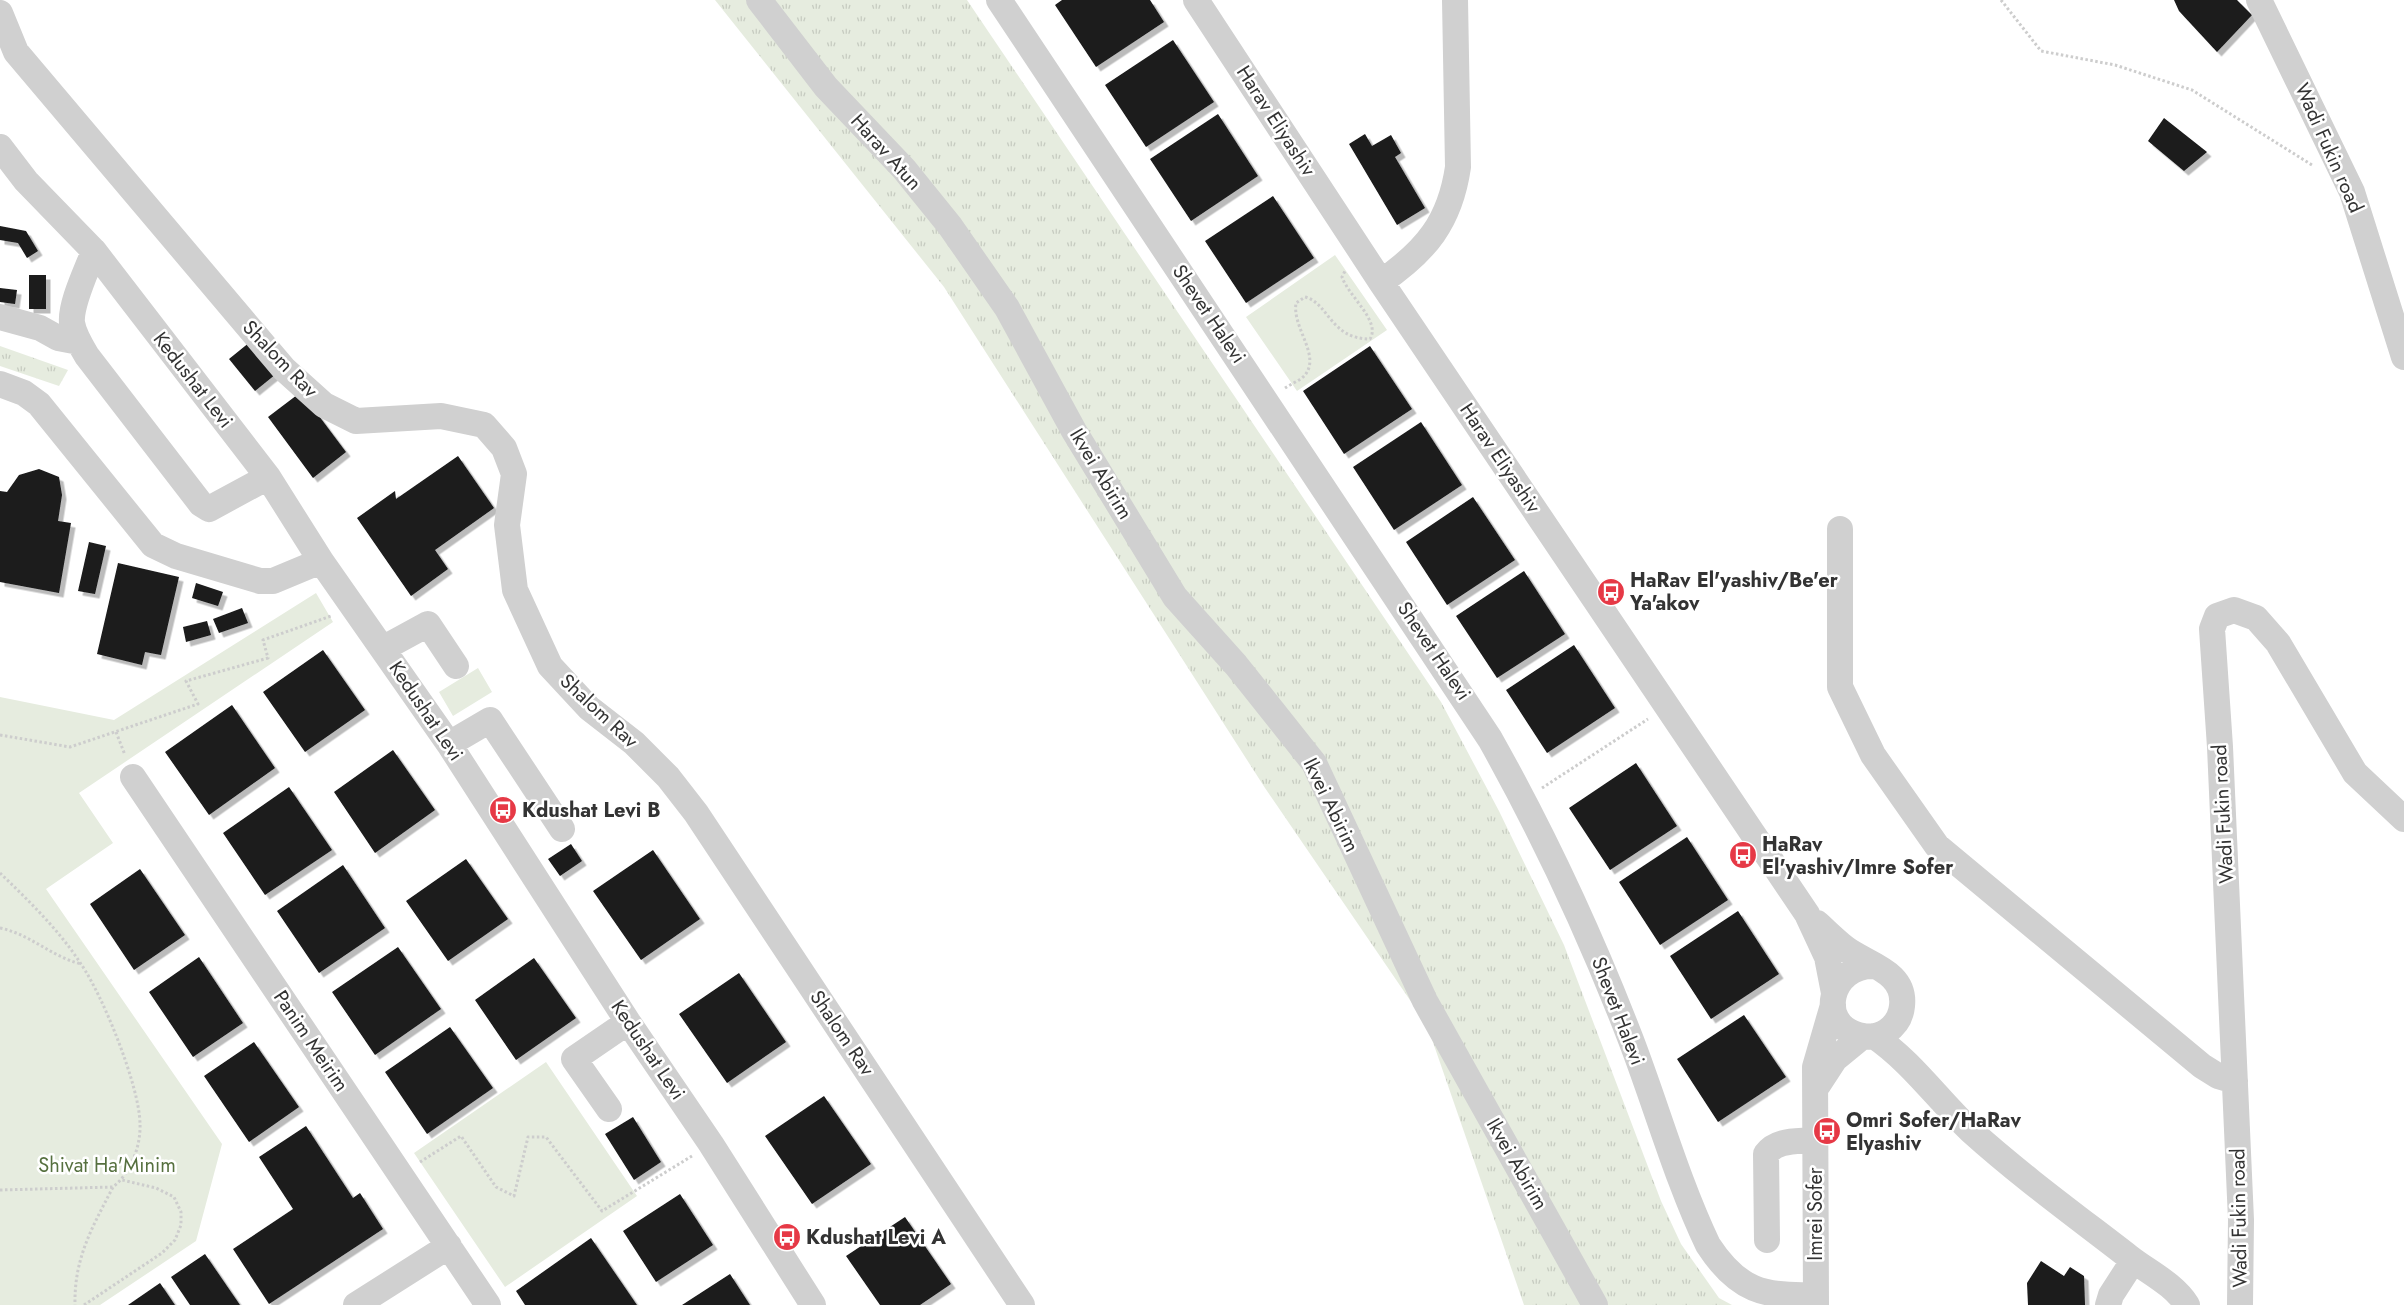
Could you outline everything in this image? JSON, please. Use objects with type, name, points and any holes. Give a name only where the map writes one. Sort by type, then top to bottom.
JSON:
[{"type":"street","name":"Harav Atun","points":[[759,0],[826,87],[904,169],[950,226],[1007,308]]},
{"type":"street","points":[[782,0],[835,78],[826,87]]},
{"type":"street","name":"Shevet Halevi","points":[[999,0],[1468,702],[1524,800],[1568,889],[1601,965],[1708,1245],[1728,1271],[1749,1287],[1773,1294],[1815,1300]]},
{"type":"street","name":"Harav Eliyashiv","points":[[1196,0],[1361,252],[1807,914]]},
{"type":"street","points":[[1382,282],[1410,261],[1434,235],[1448,210],[1456,182],[1458,167],[1455,0]]},
{"type":"street","name":"Wadi Fukin road","points":[[2259,0],[2352,192],[2404,357]]},
{"type":"street","name":"Shalom Rav","points":[[0,13],[16,52],[284,369],[324,405],[356,421],[441,416],[484,425],[504,448],[514,474],[507,525],[515,590],[550,666],[589,708],[634,743],[668,777],[696,813],[1022,1305]]},
{"type":"street","name":"Kedushat Levi","points":[[0,147],[26,181],[94,251],[268,477],[321,561],[384,648],[449,744],[628,1022],[712,1144],[813,1305]]},
{"type":"street","points":[[94,251],[71,314],[72,326],[87,356],[201,504],[209,509],[218,506],[268,477]]},
{"type":"street","name":"Ikvei Abirim","points":[[1007,308],[1074,431],[1176,597],[1236,665],[1314,764],[1425,1001],[1595,1305]]},
{"type":"street","points":[[0,317],[40,328],[58,338],[79,342]]},
{"type":"street","points":[[0,384],[24,393],[39,404],[153,545],[176,556],[260,581],[273,581],[321,561]]},
{"type":"street","points":[[1840,529],[1840,687],[1873,755],[1937,846],[2202,1066],[2218,1076],[2235,1081]]},
{"type":"street","name":"Wadi Fukin road","points":[[2240,1305],[2241,1220],[2221,766],[2212,629],[2217,616],[2234,610],[2256,618],[2278,643],[2355,773],[2404,819]]},
{"type":"street","points":[[384,648],[428,624],[456,666]]},
{"type":"street","points":[[449,744],[490,720],[562,829]]},
{"type":"street","name":"Panim Meirim","points":[[133,777],[488,1305]]},
{"type":"street","points":[[1807,914],[1844,948],[1874,966],[1885,970],[1894,978],[1903,999],[1902,1011],[1909,1045],[1925,1082]]},
{"type":"street","points":[[1807,914],[1827,957],[1835,1014],[1846,1029],[1868,1036],[1897,1052],[1937,1098],[1972,1132],[2133,1261],[2166,1284],[2188,1305]]},
{"type":"street","points":[[1815,1093],[1815,1067],[1838,983],[1849,972],[1864,966],[1874,966]]},
{"type":"street","points":[[1815,1093],[1826,1069],[1834,1059],[1868,1036],[1891,1028],[1902,1011]]},
{"type":"street","points":[[609,1109],[574,1059],[628,1022]]},
{"type":"street","name":"Imrei Sofer","points":[[1815,1093],[1815,1300]]},
{"type":"street","points":[[1767,1240],[1766,1154],[1772,1146],[1782,1143],[1814,1140]]},
{"type":"street","points":[[356,1305],[449,1246]]},
{"type":"street","points":[[2108,1305],[2111,1295],[2133,1261]]},
{"type":"path","points":[[2001,0],[2041,51],[2115,64],[2192,90],[2313,166]]},
{"type":"path","points":[[1266,400],[1305,375],[1310,364],[1310,354],[1299,330],[1294,312],[1296,303],[1305,297],[1314,299],[1331,322],[1347,334],[1357,339],[1370,339],[1374,332],[1373,322],[1346,288],[1342,277],[1347,265],[1361,252]]},
{"type":"path","points":[[0,736],[70,747],[198,704],[186,681],[268,658],[263,640],[355,607]]},
{"type":"path","points":[[1524,800],[1667,706]]},
{"type":"path","points":[[0,874],[28,900],[82,964],[119,1046],[136,1098],[140,1124],[137,1145],[131,1165],[122,1180],[113,1187],[80,1255],[74,1281],[75,1305]]},
{"type":"path","points":[[0,928],[26,937],[52,954],[82,964]]},
{"type":"path","points":[[401,1175],[461,1136],[496,1187],[514,1196],[528,1137],[546,1137],[602,1211],[712,1144]]},
{"type":"path","points":[[84,1305],[162,1253],[175,1240],[181,1225],[181,1212],[174,1197],[156,1188],[122,1180]]},
{"type":"path","points":[[0,1190],[113,1187]]},
{"type":"green space","points":[[715,0],[967,0],[1441,702],[1499,811],[1564,945],[1661,1201],[1681,1244],[1719,1298],[1732,1305],[1524,1305],[1427,1025],[1265,788],[944,287]]},
{"type":"green space","points":[[1335,255],[1387,330],[1297,391],[1246,317]]},
{"type":"green space","points":[[0,346],[68,370],[59,386],[0,366]]},
{"type":"green space","name":"Shivat Ha'Minim","points":[[316,593],[333,622],[79,793],[113,843],[46,889],[222,1144],[196,1241],[100,1305],[0,1305],[0,697],[114,720]]},
{"type":"green space","points":[[478,668],[492,692],[453,716],[439,692]]},
{"type":"green space","points":[[546,1062],[637,1196],[505,1287],[414,1153]]},
{"type":"building","points":[[1062,0],[1150,0],[1164,22],[1096,67],[1055,5]]},
{"type":"building","points":[[2174,0],[2237,0],[2252,15],[2217,52],[2179,11]]},
{"type":"building","points":[[1173,40],[1214,102],[1146,147],[1105,85]]},
{"type":"building","points":[[1218,114],[1258,176],[1191,221],[1150,159]]},
{"type":"building","points":[[2164,118],[2207,152],[2184,171],[2148,141]]},
{"type":"building","points":[[1365,134],[1372,146],[1391,135],[1401,153],[1395,157],[1425,208],[1397,225],[1349,144]]},
{"type":"building","points":[[1273,196],[1314,258],[1246,303],[1205,241]]},
{"type":"building","points":[[0,226],[26,231],[38,251],[27,258],[18,243],[0,240]]},
{"type":"building","points":[[29,275],[46,275],[46,309],[29,309]]},
{"type":"building","points":[[0,288],[17,290],[15,304],[0,302]]},
{"type":"building","points":[[250,342],[276,374],[255,391],[229,359]]},
{"type":"building","points":[[1370,346],[1412,409],[1344,454],[1303,391]]},
{"type":"building","points":[[301,392],[346,452],[313,478],[268,417]]},
{"type":"building","points":[[1421,422],[1462,485],[1394,530],[1353,467]]},
{"type":"building","points":[[458,456],[494,508],[435,550],[448,569],[411,596],[357,518],[395,491],[396,499]]},
{"type":"building","points":[[39,469],[59,477],[62,495],[58,521],[71,523],[59,593],[0,582],[0,491],[7,492],[19,475]]},
{"type":"building","points":[[1473,497],[1515,560],[1447,605],[1406,542]]},
{"type":"building","points":[[89,542],[106,546],[95,594],[78,591]]},
{"type":"building","points":[[118,563],[179,577],[161,655],[145,652],[142,665],[97,654]]},
{"type":"building","points":[[1524,571],[1565,634],[1497,678],[1456,616]]},
{"type":"building","points":[[196,583],[223,592],[218,606],[192,598]]},
{"type":"building","points":[[242,608],[248,623],[219,633],[213,619]]},
{"type":"building","points":[[207,621],[211,635],[186,642],[183,627]]},
{"type":"building","points":[[1574,645],[1615,708],[1547,753],[1506,690]]},
{"type":"building","points":[[323,650],[365,710],[305,752],[263,692]]},
{"type":"building","points":[[232,705],[275,768],[209,815],[165,752]]},
{"type":"building","points":[[393,750],[435,810],[375,853],[334,792]]},
{"type":"building","points":[[1636,763],[1677,826],[1610,870],[1569,808]]},
{"type":"building","points":[[289,787],[332,850],[265,895],[223,833]]},
{"type":"building","points":[[1687,837],[1728,900],[1660,945],[1619,882]]},
{"type":"building","points":[[571,844],[582,861],[560,876],[548,859]]},
{"type":"building","points":[[653,850],[700,919],[641,960],[593,891]]},
{"type":"building","points":[[466,859],[508,919],[448,961],[406,901]]},
{"type":"building","points":[[343,865],[385,928],[319,973],[277,911]]},
{"type":"building","points":[[140,869],[185,935],[134,970],[90,904]]},
{"type":"building","points":[[1738,911],[1779,974],[1711,1019],[1670,956]]},
{"type":"building","points":[[398,947],[441,1009],[375,1055],[332,992]]},
{"type":"building","points":[[199,957],[243,1023],[193,1057],[149,992]]},
{"type":"building","points":[[534,958],[576,1018],[516,1060],[475,1000]]},
{"type":"building","points":[[739,973],[786,1042],[727,1083],[679,1014]]},
{"type":"building","points":[[1744,1015],[1786,1077],[1718,1122],[1677,1059]]},
{"type":"building","points":[[450,1027],[493,1088],[427,1134],[385,1072]]},
{"type":"building","points":[[254,1042],[299,1107],[249,1142],[204,1076]]},
{"type":"building","points":[[824,1096],[871,1164],[812,1204],[765,1136]]},
{"type":"building","points":[[633,1117],[661,1162],[634,1180],[605,1134]]},
{"type":"building","points":[[306,1126],[353,1198],[360,1193],[383,1229],[269,1304],[233,1249],[293,1209],[259,1157]]},
{"type":"building","points":[[680,1194],[713,1245],[656,1282],[623,1231]]},
{"type":"building","points":[[905,1217],[951,1284],[920,1305],[880,1305],[846,1256]]},
{"type":"building","points":[[591,1238],[637,1305],[525,1305],[516,1291]]},
{"type":"building","points":[[205,1254],[240,1305],[190,1305],[171,1277]]},
{"type":"building","points":[[2041,1261],[2064,1276],[2070,1267],[2084,1276],[2085,1305],[2028,1305],[2027,1283]]},
{"type":"building","points":[[730,1274],[750,1305],[682,1305]]},
{"type":"building","points":[[160,1283],[175,1305],[128,1305]]},
{"type":"place","name":"HaRav El'yashiv/Be'er Ya'akov","points":[[1611,592]]},
{"type":"place","name":"Kdushat Levi B","points":[[503,810]]},
{"type":"place","name":"HaRav El'yashiv/Imre Sofer","points":[[1743,855]]},
{"type":"place","name":"Omri Sofer/HaRav Elyashiv","points":[[1827,1131]]},
{"type":"place","name":"Kdushat Levi A","points":[[787,1237]]}]
